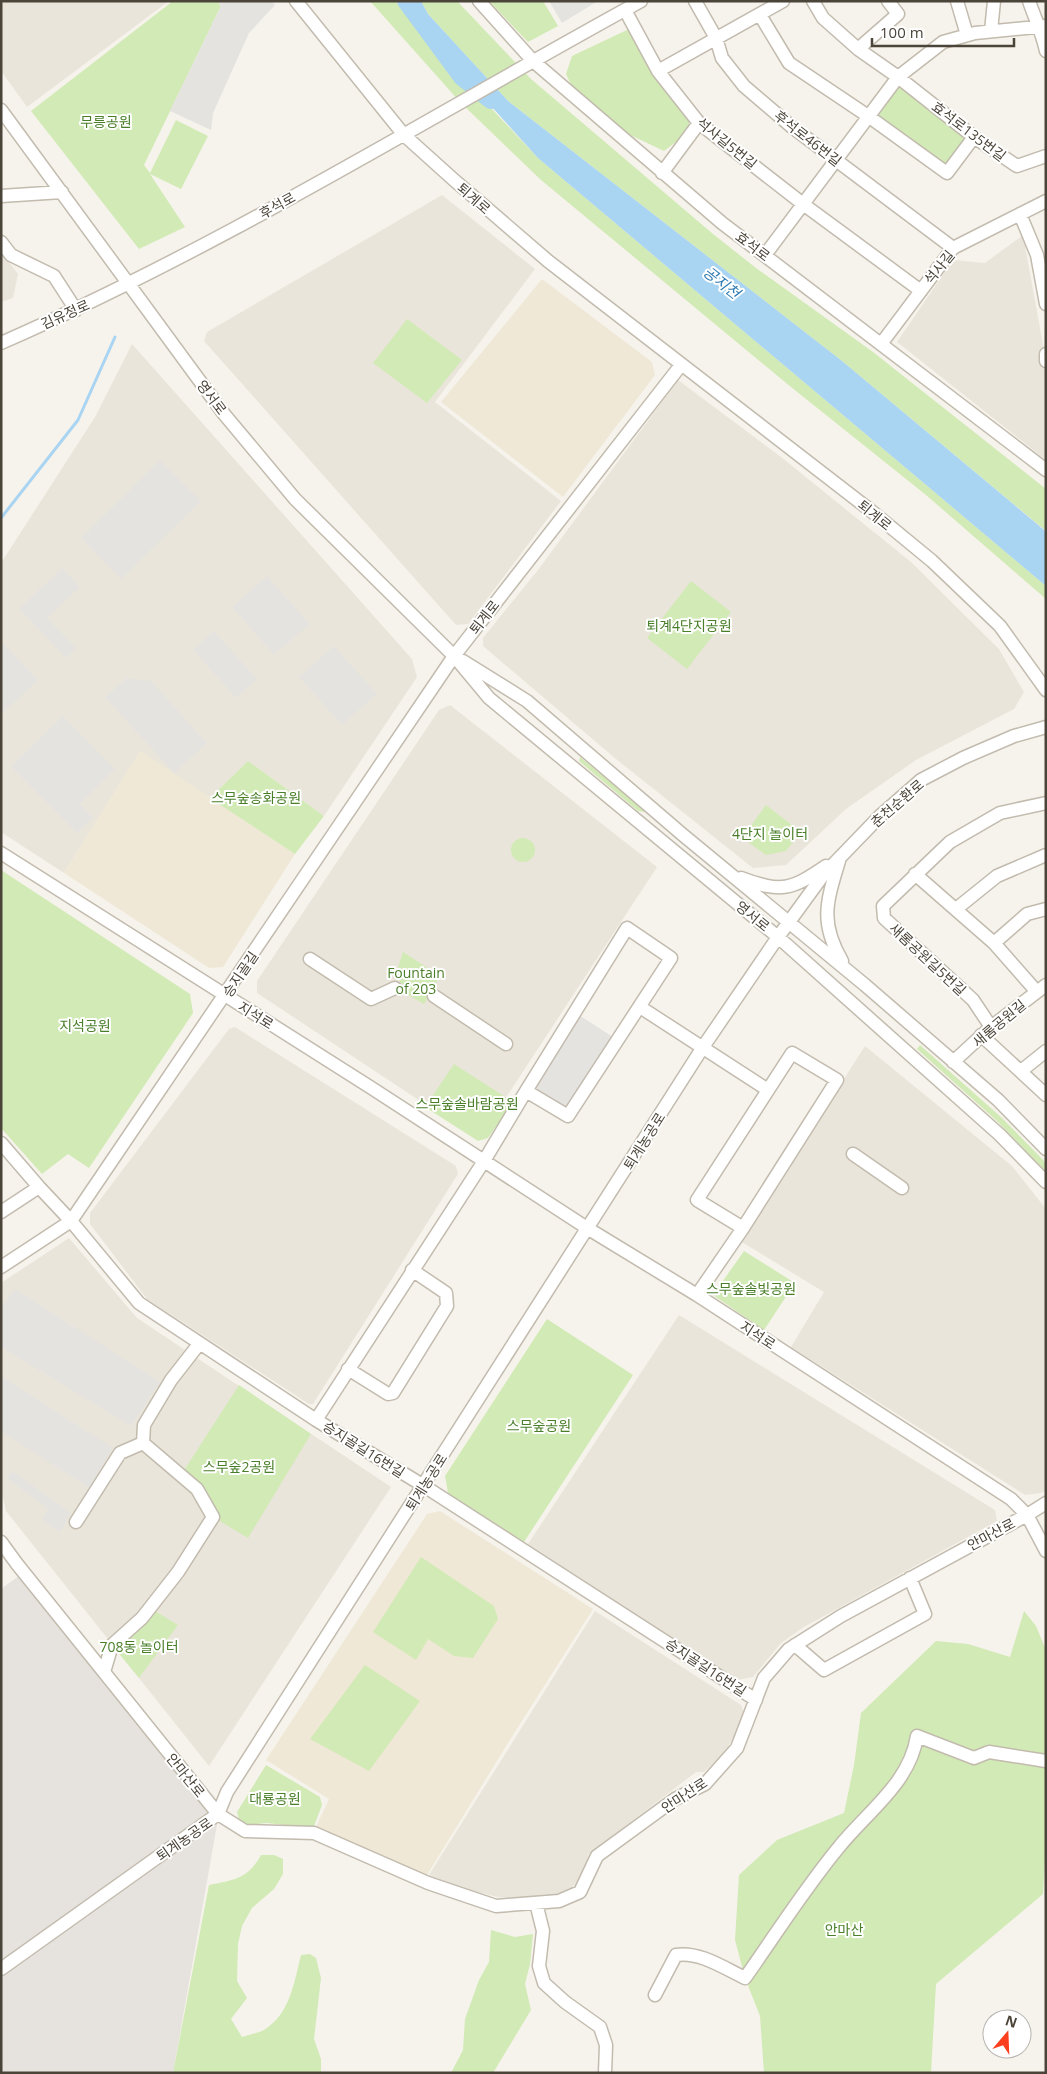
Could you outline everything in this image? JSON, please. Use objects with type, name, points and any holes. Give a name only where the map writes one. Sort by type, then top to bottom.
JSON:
[{"type":"street","name":"퇴계로","points":[[296,1],[404,135],[541,255],[870,510],[932,561],[1000,626],[1046,690]]},
{"type":"street","name":"효석로","points":[[479,1],[533,61],[722,223],[1046,470]]},
{"type":"street","points":[[533,61],[641,1]]},
{"type":"street","name":"후석로46번길","points":[[695,1],[716,38],[722,58],[744,86],[835,160],[953,248]]},
{"type":"street","points":[[658,71],[783,1]]},
{"type":"street","name":"효석로135번길","points":[[813,1],[823,18],[858,49],[898,77],[974,137],[1017,166],[1046,156]]},
{"type":"street","points":[[858,49],[898,14],[888,1]]},
{"type":"street","points":[[957,1],[967,35]]},
{"type":"street","points":[[991,32],[994,1]]},
{"type":"street","points":[[1029,1],[1035,21],[1043,27],[1046,51]]},
{"type":"street","name":"석사길5번길","points":[[626,10],[658,71],[699,123],[803,204],[920,291]]},
{"type":"street","points":[[760,15],[789,63],[868,116],[948,174],[974,137]]},
{"type":"street","points":[[765,255],[898,77],[943,42],[967,35],[1043,27]]},
{"type":"street","name":"후석로","points":[[128,284],[424,124],[533,61]]},
{"type":"street","name":"영서로","points":[[1,110],[224,414],[296,499],[454,656],[489,698],[694,868],[783,929],[847,969],[998,1100],[1046,1149]]},
{"type":"street","points":[[662,173],[699,123]]},
{"type":"street","points":[[1,196],[62,192]]},
{"type":"street","name":"석사길","points":[[880,344],[953,248],[1046,201]]},
{"type":"street","points":[[1020,214],[1037,255],[1046,304]]},
{"type":"street","points":[[1,242],[11,255],[54,276],[76,310]]},
{"type":"street","name":"김유정로","points":[[1,342],[76,310],[128,284]]},
{"type":"street","points":[[1046,354],[1046,361]]},
{"type":"street","name":"퇴계로","points":[[454,656],[681,365]]},
{"type":"street","name":"영서로","points":[[454,656],[527,702],[733,875],[859,1009],[1000,1135],[1046,1182]]},
{"type":"street","name":"승지골길","points":[[1,1267],[71,1221],[454,656]]},
{"type":"street","points":[[513,718],[512,711],[514,706],[527,702]]},
{"type":"street","name":"춘천순환로","points":[[783,929],[830,867],[880,816],[921,780],[963,758],[1014,736],[1046,727]]},
{"type":"street","name":"새롬공원길5번길","points":[[1045,805],[1000,813],[950,842],[883,906],[884,918],[973,1000],[986,1031],[1021,1071],[1046,1095]]},
{"type":"street","name":"지석로","points":[[1,853],[587,1228],[697,1295],[1011,1499],[1027,1515],[1046,1551]]},
{"type":"street","points":[[956,909],[997,876],[1046,854]]},
{"type":"street","points":[[694,868],[702,870],[708,868],[710,862],[707,855]]},
{"type":"street","points":[[733,875],[776,889],[805,880],[841,856]]},
{"type":"street","points":[[841,856],[830,892],[826,917],[828,934],[847,969]]},
{"type":"street","points":[[915,874],[994,943],[1041,988]]},
{"type":"street","points":[[994,943],[1027,914],[1046,909]]},
{"type":"street","points":[[316,1420],[484,1161],[526,1091],[627,928],[671,958],[568,1116],[526,1091]]},
{"type":"street","name":"퇴계농공로","points":[[1,1969],[218,1814],[227,1792],[587,1228],[703,1047],[783,929]]},
{"type":"street","points":[[310,959],[371,1000],[395,988]]},
{"type":"street","name":"새롬공원길","points":[[953,1062],[986,1031],[1041,988]]},
{"type":"street","points":[[859,1009],[858,1000],[860,994],[868,992],[877,995]]},
{"type":"street","points":[[434,996],[506,1044]]},
{"type":"street","points":[[640,1007],[768,1090]]},
{"type":"street","points":[[1021,1071],[1046,1051]]},
{"type":"street","points":[[697,1295],[743,1228],[837,1080],[792,1053],[697,1200],[743,1228]]},
{"type":"street","name":"승지골길16번길","points":[[2,1145],[39,1188],[71,1221],[139,1303],[316,1420],[424,1486],[756,1700]]},
{"type":"street","points":[[853,1154],[902,1188]]},
{"type":"street","points":[[1,1212],[39,1188]]},
{"type":"street","points":[[348,1368],[388,1394],[394,1393],[447,1306],[446,1293],[412,1270]]},
{"type":"street","points":[[143,1443],[144,1425],[171,1380],[199,1344]]},
{"type":"street","points":[[76,1522],[120,1453],[143,1443]]},
{"type":"street","points":[[104,1672],[112,1645],[142,1618],[178,1572],[213,1517],[197,1489],[143,1443]]},
{"type":"street","name":"안마산로","points":[[1,1542],[218,1814],[245,1831],[314,1833],[428,1883],[496,1906],[559,1901],[580,1892],[597,1856],[675,1799],[705,1784],[737,1748],[764,1678],[790,1649],[841,1616],[1046,1503]]},
{"type":"street","points":[[795,1646],[824,1670],[925,1614],[910,1578]]},
{"type":"street","points":[[655,1995],[676,1954],[684,1953],[704,1958],[745,1978],[838,1847],[887,1795],[900,1778],[914,1753],[917,1736],[974,1758],[989,1752],[1046,1761]]},
{"type":"street","points":[[536,1903],[542,1931],[539,1966],[544,1983],[565,2002],[600,2027],[606,2045],[605,2073]]},
{"type":"shaded area","points":[[1,1],[169,1],[27,107],[1,71]]},
{"type":"shaded area","points":[[217,1],[272,1],[275,5],[249,33],[213,113],[211,130],[170,111],[221,6]]},
{"type":"shaded area","points":[[549,1],[598,1],[562,23]]},
{"type":"shaded area","points":[[442,195],[535,269],[435,402],[561,501],[468,624],[456,625],[204,341],[207,332]]},
{"type":"shaded area","points":[[1023,235],[1046,361],[1046,460],[897,342],[953,260],[985,263]]},
{"type":"shaded area","points":[[1,252],[18,274],[13,298],[1,302]]},
{"type":"shaded area","points":[[542,279],[652,362],[655,375],[563,497],[441,402]]},
{"type":"shaded area","points":[[132,344],[412,659],[417,677],[324,816],[248,761],[210,798],[140,752],[64,873],[1,832],[1,563],[95,417]]},
{"type":"shaded area","points":[[678,380],[781,457],[911,562],[999,649],[1024,692],[1014,709],[916,760],[846,809],[786,865],[753,868],[616,759],[483,646],[483,638],[538,570]]},
{"type":"shaded area","points":[[160,460],[201,501],[121,579],[81,538]]},
{"type":"shaded area","points":[[62,568],[80,587],[47,618],[76,648],[66,658],[19,609]]},
{"type":"shaded area","points":[[267,576],[310,624],[274,655],[232,607]]},
{"type":"shaded area","points":[[214,631],[257,679],[236,698],[193,650]]},
{"type":"shaded area","points":[[1,641],[38,680],[1,715]]},
{"type":"shaded area","points":[[334,646],[377,694],[342,725],[299,677]]},
{"type":"shaded area","points":[[127,678],[151,681],[207,743],[174,773],[105,697]]},
{"type":"shaded area","points":[[450,705],[657,867],[484,1131],[473,1136],[257,993],[257,981],[439,710]]},
{"type":"shaded area","points":[[63,716],[115,769],[80,804],[93,818],[77,833],[11,766]]},
{"type":"shaded area","points":[[140,751],[295,854],[223,967],[209,968],[64,873]]},
{"type":"shaded area","points":[[579,1015],[613,1037],[568,1110],[533,1088]]},
{"type":"shaded area","points":[[235,1027],[456,1166],[458,1174],[313,1404],[309,1404],[147,1299],[90,1224],[90,1213],[229,1029]]},
{"type":"shaded area","points":[[865,1046],[1012,1166],[1046,1209],[1046,1490],[1041,1493],[1025,1495],[791,1347],[824,1292],[740,1241]]},
{"type":"shaded area","points":[[69,1238],[137,1318],[391,1487],[209,1766],[6,1511],[1,1489],[1,1283]]},
{"type":"shaded area","points":[[15,1289],[160,1382],[131,1426],[1,1347],[1,1308]]},
{"type":"shaded area","points":[[679,1315],[995,1510],[997,1521],[804,1627],[781,1643],[753,1677],[737,1680],[528,1544]]},
{"type":"shaded area","points":[[1,1376],[113,1448],[89,1488],[1,1431]]},
{"type":"shaded area","points":[[12,1471],[71,1513],[60,1532],[42,1520],[48,1509],[7,1478]]},
{"type":"shaded area","points":[[440,1511],[593,1609],[427,1875],[316,1827],[329,1799],[266,1760],[427,1514]]},
{"type":"shaded area","points":[[23,1573],[218,1819],[173,2073],[1,2073],[1,1589]]},
{"type":"shaded area","points":[[595,1611],[741,1705],[745,1716],[725,1752],[704,1772],[696,1772],[589,1854],[581,1874],[573,1887],[556,1894],[526,1898],[498,1897],[452,1886],[429,1875]]},
{"type":"green space","name":"무릉공원","points":[[173,1],[217,1],[221,6],[144,165],[150,173],[176,120],[208,136],[181,189],[150,174],[185,227],[139,249],[31,111]]},
{"type":"green space","points":[[370,1],[395,1],[462,77],[538,158],[1046,586],[1046,599],[926,495],[791,387],[541,180],[460,102]]},
{"type":"green space","points":[[421,1],[457,1],[531,79],[713,234],[756,268],[873,352],[1046,489],[1046,531],[842,361],[508,101],[428,14]]},
{"type":"green space","points":[[489,1],[543,1],[558,26],[528,42]]},
{"type":"green space","points":[[629,29],[689,119],[689,132],[664,151],[624,132],[573,89],[566,74],[572,56]]},
{"type":"green space","points":[[898,84],[966,137],[945,167],[878,115]]},
{"type":"green space","points":[[407,319],[462,360],[427,403],[373,363]]},
{"type":"green space","name":"퇴계4단지공원","points":[[691,581],[731,612],[687,669],[647,638]]},
{"type":"green space","points":[[580,757],[644,809],[644,812],[638,811],[579,761]]},
{"type":"green space","name":"스무숲송화공원","points":[[248,761],[324,816],[295,854],[210,798]]},
{"type":"green space","name":"4단지 놀이터","points":[[766,805],[801,832],[786,851],[766,855],[742,838]]},
{"type":"green space","points":[[523,838],[531,842],[535,850],[531,858],[523,862],[515,858],[511,850],[515,842]]},
{"type":"green space","name":"지석공원","points":[[1,870],[190,994],[193,1013],[89,1168],[68,1154],[42,1174],[1,1128]]},
{"type":"green space","name":"Fountain of 203","points":[[403,952],[440,976],[424,1004],[403,992],[397,971]]},
{"type":"green space","points":[[920,1045],[1002,1118],[1046,1163],[1046,1172],[998,1122],[917,1049]]},
{"type":"green space","name":"스무숲솔바람공원","points":[[454,1064],[513,1102],[488,1138],[478,1141],[425,1107]]},
{"type":"green space","name":"스무숲솔빛공원","points":[[744,1251],[795,1283],[764,1330],[713,1295]]},
{"type":"green space","name":"스무숲공원","points":[[547,1319],[633,1375],[524,1542],[448,1493],[445,1476]]},
{"type":"green space","name":"스무숲2공원","points":[[239,1385],[311,1434],[248,1538],[213,1517],[181,1475]]},
{"type":"green space","points":[[421,1557],[494,1606],[498,1619],[473,1658],[454,1656],[428,1639],[416,1660],[373,1632]]},
{"type":"green space","name":"708동 놀이터","points":[[150,1608],[178,1625],[139,1678],[112,1645]]},
{"type":"green space","name":"안마산","points":[[1024,1611],[1036,1626],[1046,1650],[1046,1842],[1043,1894],[936,1984],[931,2073],[764,2073],[760,2016],[745,1978],[735,1940],[739,1875],[777,1840],[844,1813],[854,1765],[861,1713],[936,1641],[968,1644],[1010,1657]]},
{"type":"green space","points":[[365,1665],[420,1701],[369,1771],[310,1739]]},
{"type":"green space","name":"대룡공원","points":[[266,1765],[320,1797],[322,1805],[314,1826],[301,1827],[267,1823],[246,1825],[239,1820],[237,1812]]},
{"type":"green space","points":[[261,1855],[274,1855],[283,1859],[283,1874],[274,1889],[252,1908],[242,1926],[238,1944],[237,1981],[247,1998],[231,2019],[242,2037],[262,2031],[273,2023],[290,1997],[301,1955],[310,1954],[316,1958],[321,1978],[314,2039],[321,2059],[321,2073],[173,2073],[209,1885],[240,1877],[251,1869]]},
{"type":"green space","points":[[491,1930],[515,1937],[533,1934],[530,1964],[525,1984],[531,2010],[493,2073],[451,2073],[463,2050],[465,2019],[479,1980],[489,1962]]},
{"type":"water","points":[[396,1],[421,1],[428,14],[508,101],[842,361],[1043,529],[1046,532],[1046,586],[538,158]]},
{"type":"waterway","name":"공지천","points":[[406,1],[462,77],[491,100]]},
{"type":"waterway","points":[[1,518],[78,420],[115,337]]}]
